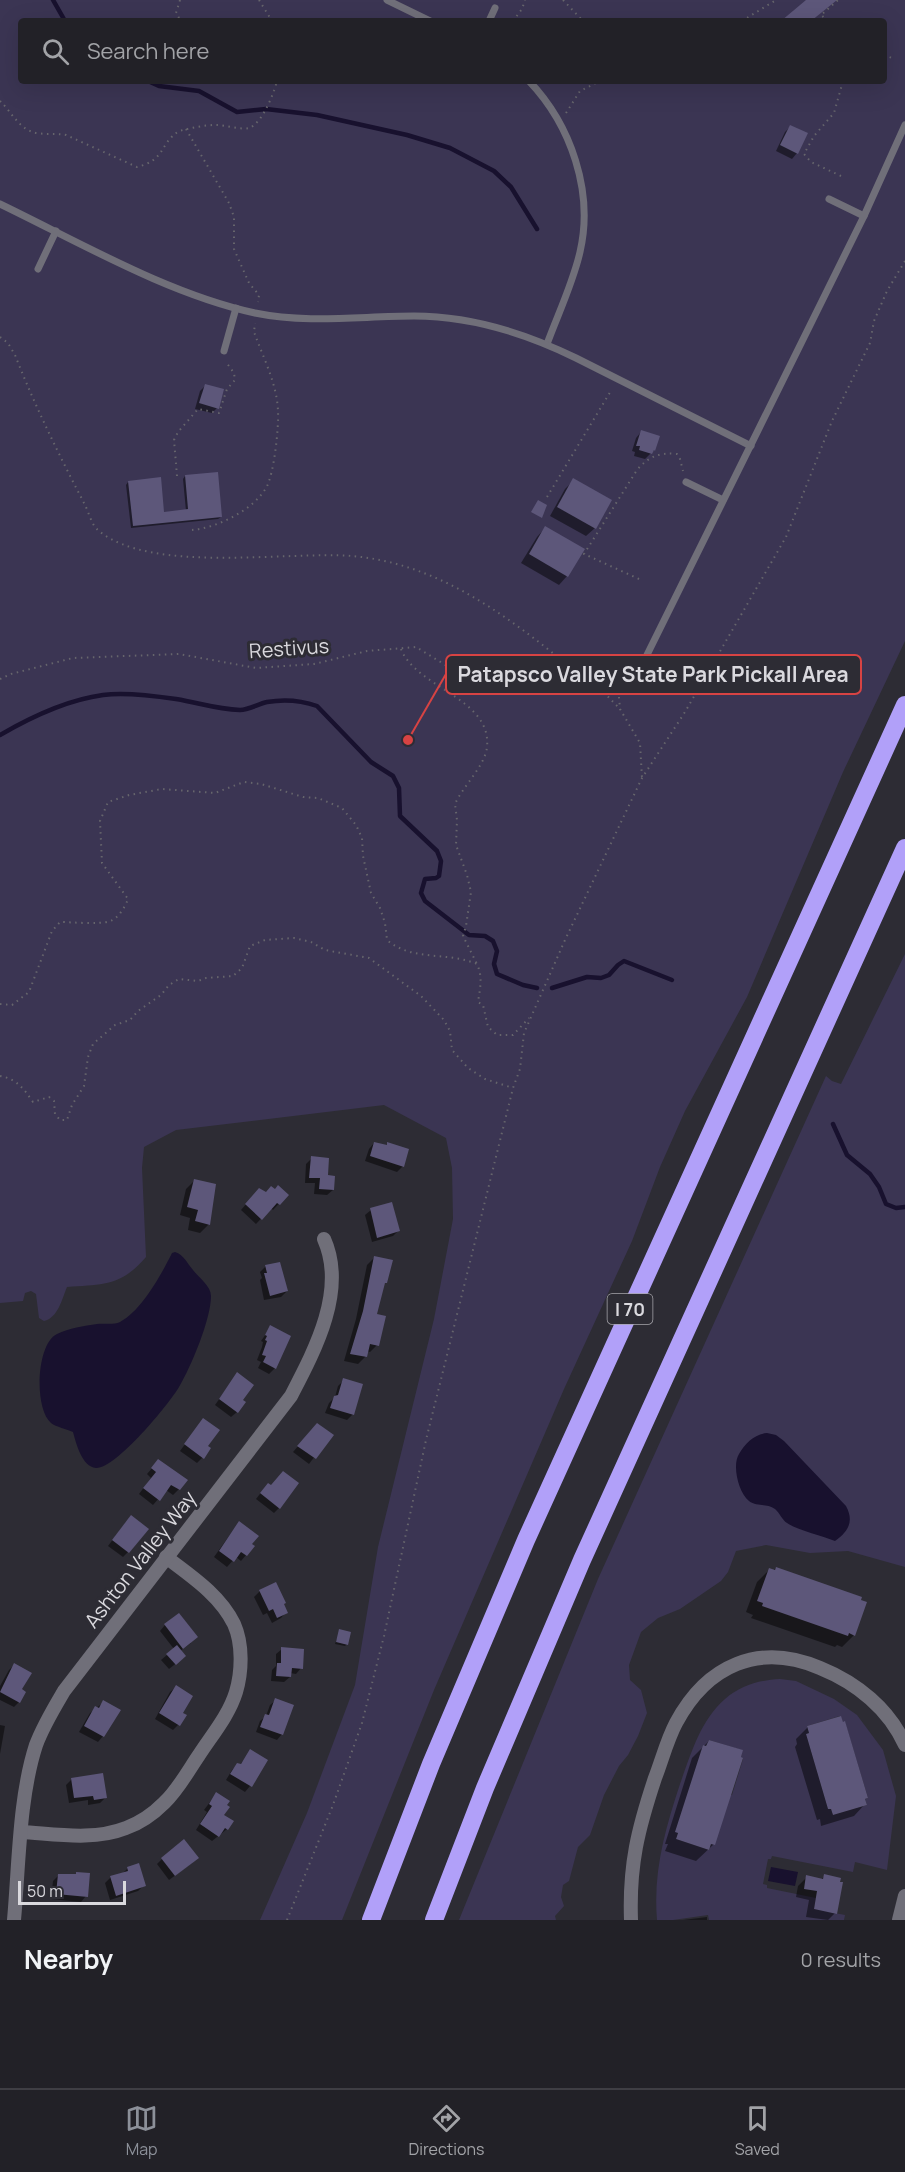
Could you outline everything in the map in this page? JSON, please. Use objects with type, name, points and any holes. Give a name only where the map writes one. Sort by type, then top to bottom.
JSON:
[{"type":"highway","name":"I 70","points":[[371,1920],[431,1764],[526,1539],[905,705]]},
{"type":"highway","points":[[434,1920],[485,1788],[582,1560],[905,848]]},
{"type":"street","name":"Ashton Valley Way","points":[[14,1920],[21,1832],[31,1766],[36,1745],[47,1720],[63,1691],[291,1396],[308,1363],[325,1316],[333,1280],[330,1252],[324,1239]]},
{"type":"street","points":[[21,1832],[79,1836],[108,1834],[147,1818],[180,1784],[225,1715],[235,1694],[240,1675],[240,1650],[234,1625],[223,1606],[209,1590],[166,1557]]},
{"type":"street","points":[[631,1920],[631,1871],[634,1848],[668,1740],[676,1722],[701,1689],[736,1663],[754,1658],[789,1658],[830,1671],[863,1691],[889,1718],[905,1745]]},
{"type":"street","points":[[902,1918],[905,1898]]},
{"type":"lane","points":[[387,0],[424,18]]},
{"type":"lane","points":[[490,18],[495,8]]},
{"type":"lane","points":[[532,84],[561,123],[576,160],[581,185],[583,237],[580,254],[547,344]]},
{"type":"lane","points":[[600,660],[618,675],[631,676],[641,667],[864,216],[905,125]]},
{"type":"lane","points":[[829,199],[864,216]]},
{"type":"lane","points":[[0,204],[145,274],[202,298],[256,313],[289,318],[332,319],[417,316],[484,323],[547,344],[751,446]]},
{"type":"lane","points":[[38,269],[56,231]]},
{"type":"lane","points":[[224,351],[237,308]]},
{"type":"lane","points":[[686,482],[723,500]]},
{"type":"path","points":[[179,18],[176,13],[180,0]]},
{"type":"path","points":[[259,0],[270,18]]},
{"type":"path","points":[[515,18],[525,0]]},
{"type":"path","points":[[563,0],[580,18]]},
{"type":"path","points":[[747,18],[776,0]]},
{"type":"path","points":[[824,18],[821,15],[838,0]]},
{"type":"path","points":[[887,56],[892,58]]},
{"type":"path","points":[[0,101],[30,132],[66,135],[136,167],[152,163],[159,157],[174,134],[179,131],[214,125],[246,129],[252,126],[265,110],[276,84]]},
{"type":"path","points":[[561,123],[580,91],[594,84]]},
{"type":"path","points":[[841,176],[811,162],[804,154],[814,136],[834,113],[842,84]]},
{"type":"path","points":[[186,129],[229,203],[234,217],[234,249],[249,283],[260,296],[254,332],[276,395],[279,412],[274,458],[267,486],[251,504],[224,523],[205,529],[192,530]]},
{"type":"path","points":[[287,1920],[333,1805],[362,1723],[384,1636],[426,1440],[513,1088],[520,1069],[524,1033],[642,778],[685,712],[786,537],[832,421],[870,343],[874,321],[887,291],[905,261]]},
{"type":"path","points":[[0,337],[15,355],[45,424],[97,530],[117,543],[164,555],[259,558],[354,556],[422,571],[455,585],[510,620],[598,687],[620,709],[639,742],[642,778]]},
{"type":"path","points":[[177,476],[174,440],[178,432],[198,409],[219,413],[227,389],[235,380],[224,351]]},
{"type":"path","points":[[547,496],[618,378]]},
{"type":"path","points":[[639,579],[584,554],[646,459],[669,453],[676,454],[680,459],[686,482]]},
{"type":"path","name":"Restivus","points":[[0,679],[73,658],[179,654],[256,668],[314,664],[367,651],[416,647],[478,685],[509,688],[529,684],[568,666]]},
{"type":"path","points":[[401,648],[418,672],[444,688],[477,715],[486,739],[487,749],[455,804],[456,845],[471,892],[463,936],[481,976],[481,993],[478,1002],[483,1005],[488,1027],[497,1035],[513,1035],[531,1016]]},
{"type":"path","points":[[618,675],[620,709]]},
{"type":"path","points":[[0,1005],[12,1005],[29,992],[52,931],[60,922],[110,921],[118,916],[128,899],[102,863],[100,821],[108,802],[129,795],[162,789],[215,793],[244,782],[261,784],[303,797],[318,798],[342,808],[356,825],[362,838],[371,893],[380,908],[387,940],[398,948],[414,953],[457,957],[477,964]]},
{"type":"path","points":[[0,1076],[9,1077],[22,1086],[33,1102],[49,1097],[54,1101],[55,1114],[60,1120],[67,1120],[72,1105],[84,1086],[88,1057],[93,1044],[115,1025],[130,1020],[138,1011],[161,995],[169,985],[179,980],[198,981],[206,978],[233,976],[242,969],[250,946],[256,942],[294,938],[311,942],[325,950],[369,958],[420,996],[444,1020],[450,1032],[452,1050],[468,1068],[486,1078],[513,1088]]},
{"type":"shaded area","points":[[0,0],[905,0],[905,641],[843,772],[747,997],[685,1111],[660,1167],[632,1241],[564,1389],[434,1690],[342,1920],[260,1920],[307,1813],[355,1685],[378,1547],[434,1319],[453,1219],[452,1168],[446,1138],[384,1105],[176,1130],[144,1147],[142,1168],[146,1257],[137,1267],[119,1279],[101,1284],[67,1287],[56,1312],[44,1321],[39,1318],[36,1294],[31,1291],[25,1293],[23,1301],[0,1303]]},
{"type":"shaded area","points":[[905,954],[905,1567],[848,1551],[810,1553],[766,1545],[736,1551],[728,1572],[721,1581],[680,1609],[658,1618],[641,1632],[629,1665],[630,1680],[641,1690],[647,1713],[638,1736],[604,1795],[590,1835],[578,1847],[569,1881],[563,1885],[561,1897],[564,1906],[555,1916],[556,1920],[459,1920],[598,1579],[826,1076],[841,1084]]},
{"type":"shaded area","points":[[172,1253],[181,1255],[207,1285],[210,1292],[208,1317],[200,1343],[179,1387],[154,1420],[116,1458],[105,1466],[91,1467],[80,1454],[73,1432],[51,1423],[46,1416],[40,1391],[41,1363],[45,1350],[50,1340],[57,1334],[87,1326],[118,1323],[128,1316],[143,1301]]},
{"type":"shaded area","points":[[767,1433],[776,1435],[784,1441],[846,1506],[850,1516],[849,1525],[835,1541],[791,1526],[775,1509],[752,1503],[745,1497],[737,1478],[737,1459],[747,1443],[758,1435]]},
{"type":"shaded area","points":[[773,1680],[796,1681],[834,1699],[857,1715],[883,1750],[896,1796],[887,1870],[855,1862],[853,1872],[772,1856],[768,1859],[763,1884],[767,1885],[767,1888],[816,1898],[814,1909],[845,1915],[844,1920],[709,1920],[708,1915],[657,1920],[656,1902],[661,1851],[675,1801],[697,1738],[709,1717],[731,1694],[751,1684]],"holes":[[[840,1716],[845,1722],[868,1798],[865,1799],[867,1805],[833,1815],[831,1809],[828,1809],[806,1734],[809,1733],[807,1726]],[[709,1740],[742,1750],[743,1759],[732,1795],[728,1794],[709,1850],[676,1839],[703,1745],[706,1746]]]},
{"type":"shaded area","points":[[771,1867],[798,1872],[795,1886],[768,1881]]},
{"type":"building","points":[[806,0],[837,0],[815,18],[785,18]]},
{"type":"building","points":[[790,125],[808,133],[798,154],[780,145]]},
{"type":"building","points":[[205,384],[224,389],[219,409],[199,403]]},
{"type":"building","points":[[641,430],[660,436],[652,454],[639,450],[640,446],[636,446]]},
{"type":"building","points":[[218,472],[222,517],[133,526],[128,481],[161,477],[164,512],[188,509],[185,475]]},
{"type":"building","points":[[573,478],[612,500],[596,529],[557,507]]},
{"type":"building","points":[[538,500],[547,505],[542,518],[531,512]]},
{"type":"building","points":[[545,526],[585,549],[568,577],[529,554]]},
{"type":"building","points":[[374,1142],[387,1145],[387,1142],[409,1149],[404,1167],[370,1156]]},
{"type":"building","points":[[311,1156],[329,1158],[328,1175],[335,1176],[334,1190],[319,1189],[320,1178],[309,1178]]},
{"type":"building","points":[[194,1179],[216,1184],[210,1225],[195,1221],[198,1210],[187,1207]]},
{"type":"building","points":[[278,1185],[289,1195],[280,1205],[277,1203],[262,1220],[245,1204],[259,1188],[266,1192],[271,1186],[275,1189]]},
{"type":"building","points":[[392,1202],[400,1231],[377,1238],[370,1208]]},
{"type":"building","points":[[374,1256],[393,1260],[377,1314],[386,1316],[379,1346],[370,1344],[367,1357],[350,1354],[363,1311]]},
{"type":"building","points":[[280,1262],[288,1291],[270,1296],[264,1273],[267,1273],[265,1265]]},
{"type":"building","points":[[270,1325],[291,1336],[276,1369],[263,1362],[266,1356],[262,1355],[267,1341],[265,1335]]},
{"type":"building","points":[[237,1372],[254,1385],[243,1400],[246,1402],[238,1413],[219,1399]]},
{"type":"building","points":[[343,1378],[363,1384],[354,1415],[330,1408],[334,1396],[338,1395]]},
{"type":"building","points":[[203,1418],[220,1430],[208,1446],[211,1448],[204,1459],[184,1444]]},
{"type":"building","points":[[317,1423],[334,1435],[316,1459],[297,1446]]},
{"type":"building","points":[[158,1459],[188,1480],[180,1490],[171,1485],[160,1501],[143,1488],[156,1472],[151,1468]]},
{"type":"building","points":[[283,1471],[299,1483],[280,1509],[260,1493],[268,1483],[271,1485]]},
{"type":"building","points":[[131,1515],[149,1529],[129,1553],[112,1540]]},
{"type":"building","points":[[239,1521],[259,1536],[252,1544],[255,1546],[247,1556],[241,1552],[234,1562],[219,1551]]},
{"type":"building","points":[[776,1567],[862,1597],[861,1600],[867,1602],[855,1636],[849,1633],[848,1636],[762,1606],[763,1603],[757,1601],[769,1568],[775,1570]]},
{"type":"building","points":[[276,1582],[288,1613],[277,1618],[273,1609],[269,1611],[259,1590]]},
{"type":"building","points":[[179,1613],[198,1637],[183,1649],[164,1624]]},
{"type":"building","points":[[339,1629],[351,1632],[348,1645],[336,1642]]},
{"type":"building","points":[[177,1645],[186,1656],[176,1665],[166,1654]]},
{"type":"building","points":[[281,1647],[304,1649],[303,1669],[292,1668],[291,1677],[276,1676],[277,1663],[281,1663]]},
{"type":"building","points":[[14,1663],[32,1673],[22,1689],[26,1692],[20,1703],[0,1692]]},
{"type":"building","points":[[176,1685],[193,1696],[183,1713],[187,1715],[180,1726],[159,1713]]},
{"type":"building","points":[[275,1698],[294,1705],[283,1735],[260,1727],[265,1714],[269,1715]]},
{"type":"building","points":[[103,1700],[121,1710],[104,1737],[84,1726],[95,1706],[99,1708]]},
{"type":"building","points":[[841,1716],[843,1722],[845,1721],[868,1798],[865,1799],[867,1805],[833,1815],[831,1809],[828,1809],[806,1734],[809,1733],[807,1726]]},
{"type":"building","points":[[709,1740],[743,1750],[741,1757],[743,1758],[715,1845],[711,1844],[709,1850],[676,1839],[678,1833],[675,1832],[703,1745],[706,1746]]},
{"type":"building","points":[[250,1749],[268,1760],[252,1787],[230,1774],[237,1763],[241,1764]]},
{"type":"building","points":[[103,1773],[107,1798],[94,1800],[93,1796],[74,1798],[71,1778]]},
{"type":"building","points":[[216,1792],[230,1801],[227,1805],[230,1807],[224,1815],[234,1821],[219,1837],[200,1824],[212,1806],[209,1804]]},
{"type":"building","points":[[184,1839],[199,1858],[175,1876],[161,1858]]},
{"type":"building","points":[[139,1863],[146,1886],[116,1896],[110,1876],[128,1871],[127,1867]]},
{"type":"building","points":[[76,1872],[90,1873],[88,1897],[56,1894],[58,1874],[76,1874]]},
{"type":"building","points":[[824,1874],[841,1878],[840,1882],[843,1882],[837,1914],[814,1909],[817,1891],[804,1889],[806,1875],[823,1879]]},
{"type":"waterway","points":[[53,0],[63,18]]},
{"type":"waterway","points":[[155,84],[199,91],[237,112],[266,109],[317,115],[407,135],[450,148],[494,171],[511,187],[537,229]]},
{"type":"waterway","points":[[0,735],[62,705],[89,697],[111,694],[159,697],[240,710],[267,702],[280,701],[298,701],[317,706],[371,762],[393,776],[399,788],[400,816],[437,851],[441,861],[439,876],[425,879],[421,893],[425,901],[469,935],[485,936],[493,941],[497,951],[494,964],[497,974],[537,988]]},
{"type":"waterway","points":[[552,988],[587,977],[601,978],[609,975],[624,961],[672,980]]},
{"type":"waterway","points":[[833,1124],[847,1155],[870,1174],[879,1187],[886,1204],[896,1208],[905,1207]]},
{"type":"place","name":"Patapsco Valley State Park Pickall Area","points":[[408,740]]}]
